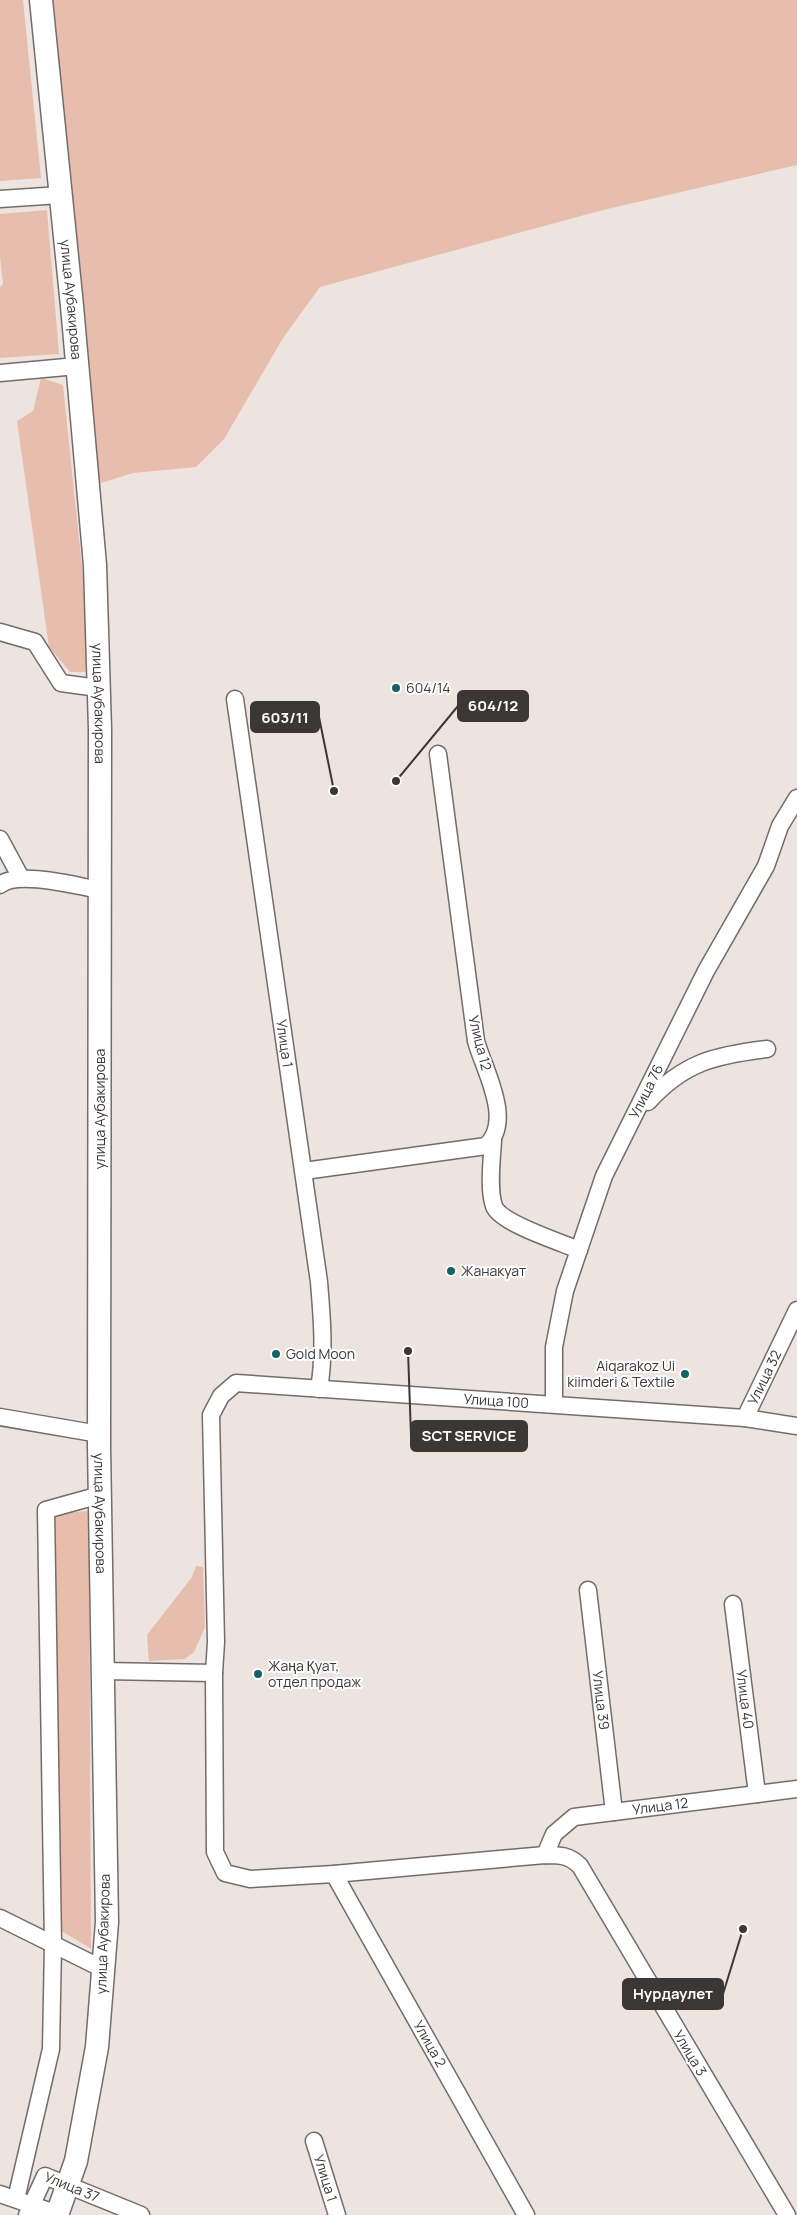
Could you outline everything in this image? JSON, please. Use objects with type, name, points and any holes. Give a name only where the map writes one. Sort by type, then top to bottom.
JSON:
[{"type":"main road","name":"улица Аубакирова","points":[[41,0],[95,565],[100,890],[99,1434],[107,1922],[97,2047],[78,2152],[58,2214]]},
{"type":"street","points":[[0,200],[60,195]]},
{"type":"street","points":[[0,373],[77,366]]},
{"type":"street","points":[[0,632],[35,642],[61,683],[98,688]]},
{"type":"street","name":"Улица 1","points":[[235,699],[319,1282],[323,1338],[323,1366],[319,1389]]},
{"type":"street","name":"Улица 12","points":[[438,754],[476,1041],[495,1096],[496,1129],[493,1140],[492,1195],[494,1208],[506,1219],[579,1250]]},
{"type":"street","name":"Улица 76","points":[[554,1404],[554,1347],[565,1291],[604,1176],[706,972],[766,866],[780,826],[797,798]]},
{"type":"street","points":[[0,840],[20,878]]},
{"type":"street","points":[[0,885],[5,881],[20,878],[100,890]]},
{"type":"street","points":[[633,1118],[664,1084],[704,1061],[726,1054],[768,1049]]},
{"type":"street","points":[[304,1170],[486,1146],[493,1140]]},
{"type":"street","name":"Улица 32","points":[[745,1418],[797,1310]]},
{"type":"street","name":"Улица 100","points":[[214,1673],[216,1642],[211,1415],[221,1396],[236,1383],[745,1418],[797,1426]]},
{"type":"street","points":[[0,1417],[99,1434]]},
{"type":"street","points":[[16,2199],[51,2049],[53,1944],[46,1510],[100,1495]]},
{"type":"street","name":"Улица 39","points":[[588,1590],[614,1812]]},
{"type":"street","name":"Улица 40","points":[[733,1604],[757,1794]]},
{"type":"street","points":[[103,1671],[214,1673],[215,1852],[225,1873],[250,1879],[334,1874],[545,1856]]},
{"type":"street","name":"Улица 12","points":[[545,1856],[554,1834],[568,1820],[574,1817],[797,1789]]},
{"type":"street","name":"Улица 3","points":[[545,1856],[565,1855],[573,1859],[580,1866],[787,2215]]},
{"type":"street","name":"Улица 2","points":[[334,1874],[526,2215]]},
{"type":"street","points":[[0,1918],[103,1969]]},
{"type":"street","name":"Улица 1","points":[[314,2142],[337,2215]]},
{"type":"street","name":"Улица 37","points":[[27,2215],[45,2176],[141,2215]]},
{"type":"street","points":[[0,2194],[58,2214]]},
{"type":"shaded area","points":[[0,0],[23,0],[41,178],[0,181]]},
{"type":"shaded area","points":[[41,0],[797,0],[797,165],[603,210],[320,287],[283,338],[224,439],[196,467],[133,473],[88,487]]},
{"type":"shaded area","points":[[47,210],[59,354],[0,358],[0,287],[3,284],[0,257],[0,214]]},
{"type":"shaded area","points":[[41,378],[63,385],[93,672],[70,672],[49,647],[17,421],[33,411]]},
{"type":"shaded area","points":[[89,1511],[91,1949],[57,1928],[52,1532],[54,1514]]},
{"type":"shaded area","points":[[196,1566],[203,1567],[205,1627],[194,1652],[185,1659],[149,1661],[147,1635],[192,1577]]},
{"type":"place","name":"604/14","points":[[396,688]]},
{"type":"place","name":"604/12","points":[[396,781]]},
{"type":"place","name":"603/11","points":[[334,791]]},
{"type":"place","name":"Жанакуат","points":[[451,1271]]},
{"type":"place","name":"SCT SERVICE","points":[[408,1351]]},
{"type":"place","name":"Gold Moon","points":[[276,1354]]},
{"type":"place","name":"Aiqarakoz Ui kiimderi & Textile","points":[[685,1374]]},
{"type":"place","name":"Жаңа Қуат, отдел продаж","points":[[258,1674]]},
{"type":"place","name":"Нурдаулет","points":[[743,1929]]}]
